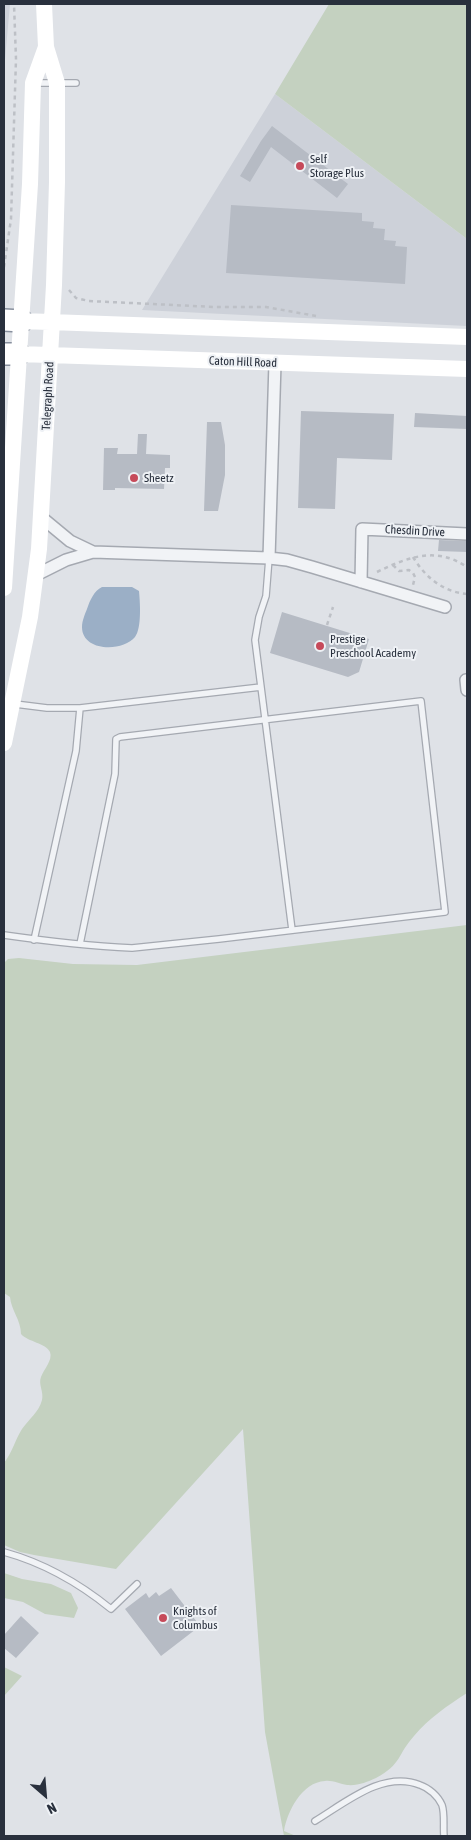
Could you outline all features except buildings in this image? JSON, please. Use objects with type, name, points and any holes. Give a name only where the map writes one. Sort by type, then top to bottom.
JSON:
[{"type":"main road","name":"Telegraph Road","points":[[4,743],[8,703],[30,617],[36,575],[52,322],[56,246],[56,83],[46,47],[44,4]]},
{"type":"main road","name":"Telegraph Road","points":[[4,588],[13,321],[30,184],[33,83],[46,47]]},
{"type":"main road","points":[[13,321],[467,337]]},
{"type":"main road","name":"Caton Hill Road","points":[[12,354],[467,369]]},
{"type":"street","points":[[269,558],[275,363]]},
{"type":"street","points":[[41,518],[70,541],[93,552]]},
{"type":"street","name":"Chesdin Drive","points":[[361,582],[362,529],[467,534]]},
{"type":"street","points":[[36,575],[66,560],[93,552],[269,558],[287,560],[445,607]]},
{"type":"lane","points":[[33,83],[76,83]]},
{"type":"lane","points":[[269,558],[266,596],[259,617],[255,640],[292,930]]},
{"type":"lane","points":[[8,703],[48,708],[80,708],[261,687]]},
{"type":"lane","points":[[4,935],[34,940],[80,944],[132,948],[445,912],[421,701],[116,739],[115,774],[80,944]]},
{"type":"lane","points":[[34,940],[76,751],[80,708]]},
{"type":"lane","points":[[4,1552],[59,1573],[111,1610],[137,1584]]},
{"type":"lane","points":[[315,1821],[381,1783],[396,1781],[413,1782],[432,1792],[442,1806],[444,1836]]},
{"type":"path","points":[[4,267],[12,200],[16,59],[14,4]]},
{"type":"path","points":[[68,289],[76,298],[89,302],[266,307],[324,318]]},
{"type":"path","points":[[377,572],[413,557],[423,555],[440,556],[455,560],[467,567]]},
{"type":"path","points":[[413,557],[420,568],[431,579],[443,587],[466,595]]},
{"type":"path","points":[[393,565],[400,572],[409,570],[413,573],[415,577],[413,584]]},
{"type":"path","points":[[413,573],[420,568]]},
{"type":"path","points":[[327,625],[333,607]]},
{"type":"shaded area","points":[[4,4],[10,4],[4,71]]},
{"type":"shaded area","name":"Self Storage Plus","points":[[275,94],[467,239],[467,326],[142,310]]},
{"type":"green space","points":[[329,4],[467,4],[467,239],[275,94]]},
{"type":"green space","points":[[467,925],[467,1693],[432,1718],[409,1743],[395,1764],[376,1778],[355,1785],[328,1781],[309,1787],[297,1799],[288,1815],[284,1831],[296,1836],[284,1836],[265,1732],[243,1429],[116,1569],[20,1552],[4,1545],[4,1463],[22,1429],[41,1404],[40,1380],[51,1355],[48,1349],[21,1334],[10,1297],[4,1293],[4,963],[8,959],[19,958],[73,964],[137,965]]},
{"type":"green space","points":[[4,1573],[22,1579],[51,1584],[71,1593],[78,1608],[74,1618],[45,1614],[23,1602],[4,1598]]},
{"type":"green space","points":[[4,1667],[22,1676],[4,1696]]},
{"type":"water","points":[[102,587],[132,587],[139,591],[139,628],[135,637],[122,645],[104,647],[96,645],[84,635],[82,625],[88,606],[95,593]]},
{"type":"place","name":"Self Storage Plus","points":[[300,166]]},
{"type":"place","name":"Sheetz","points":[[134,478]]},
{"type":"place","name":"Prestige Preschool Academy","points":[[320,646]]},
{"type":"place","name":"Knights of Columbus","points":[[163,1618]]}]
